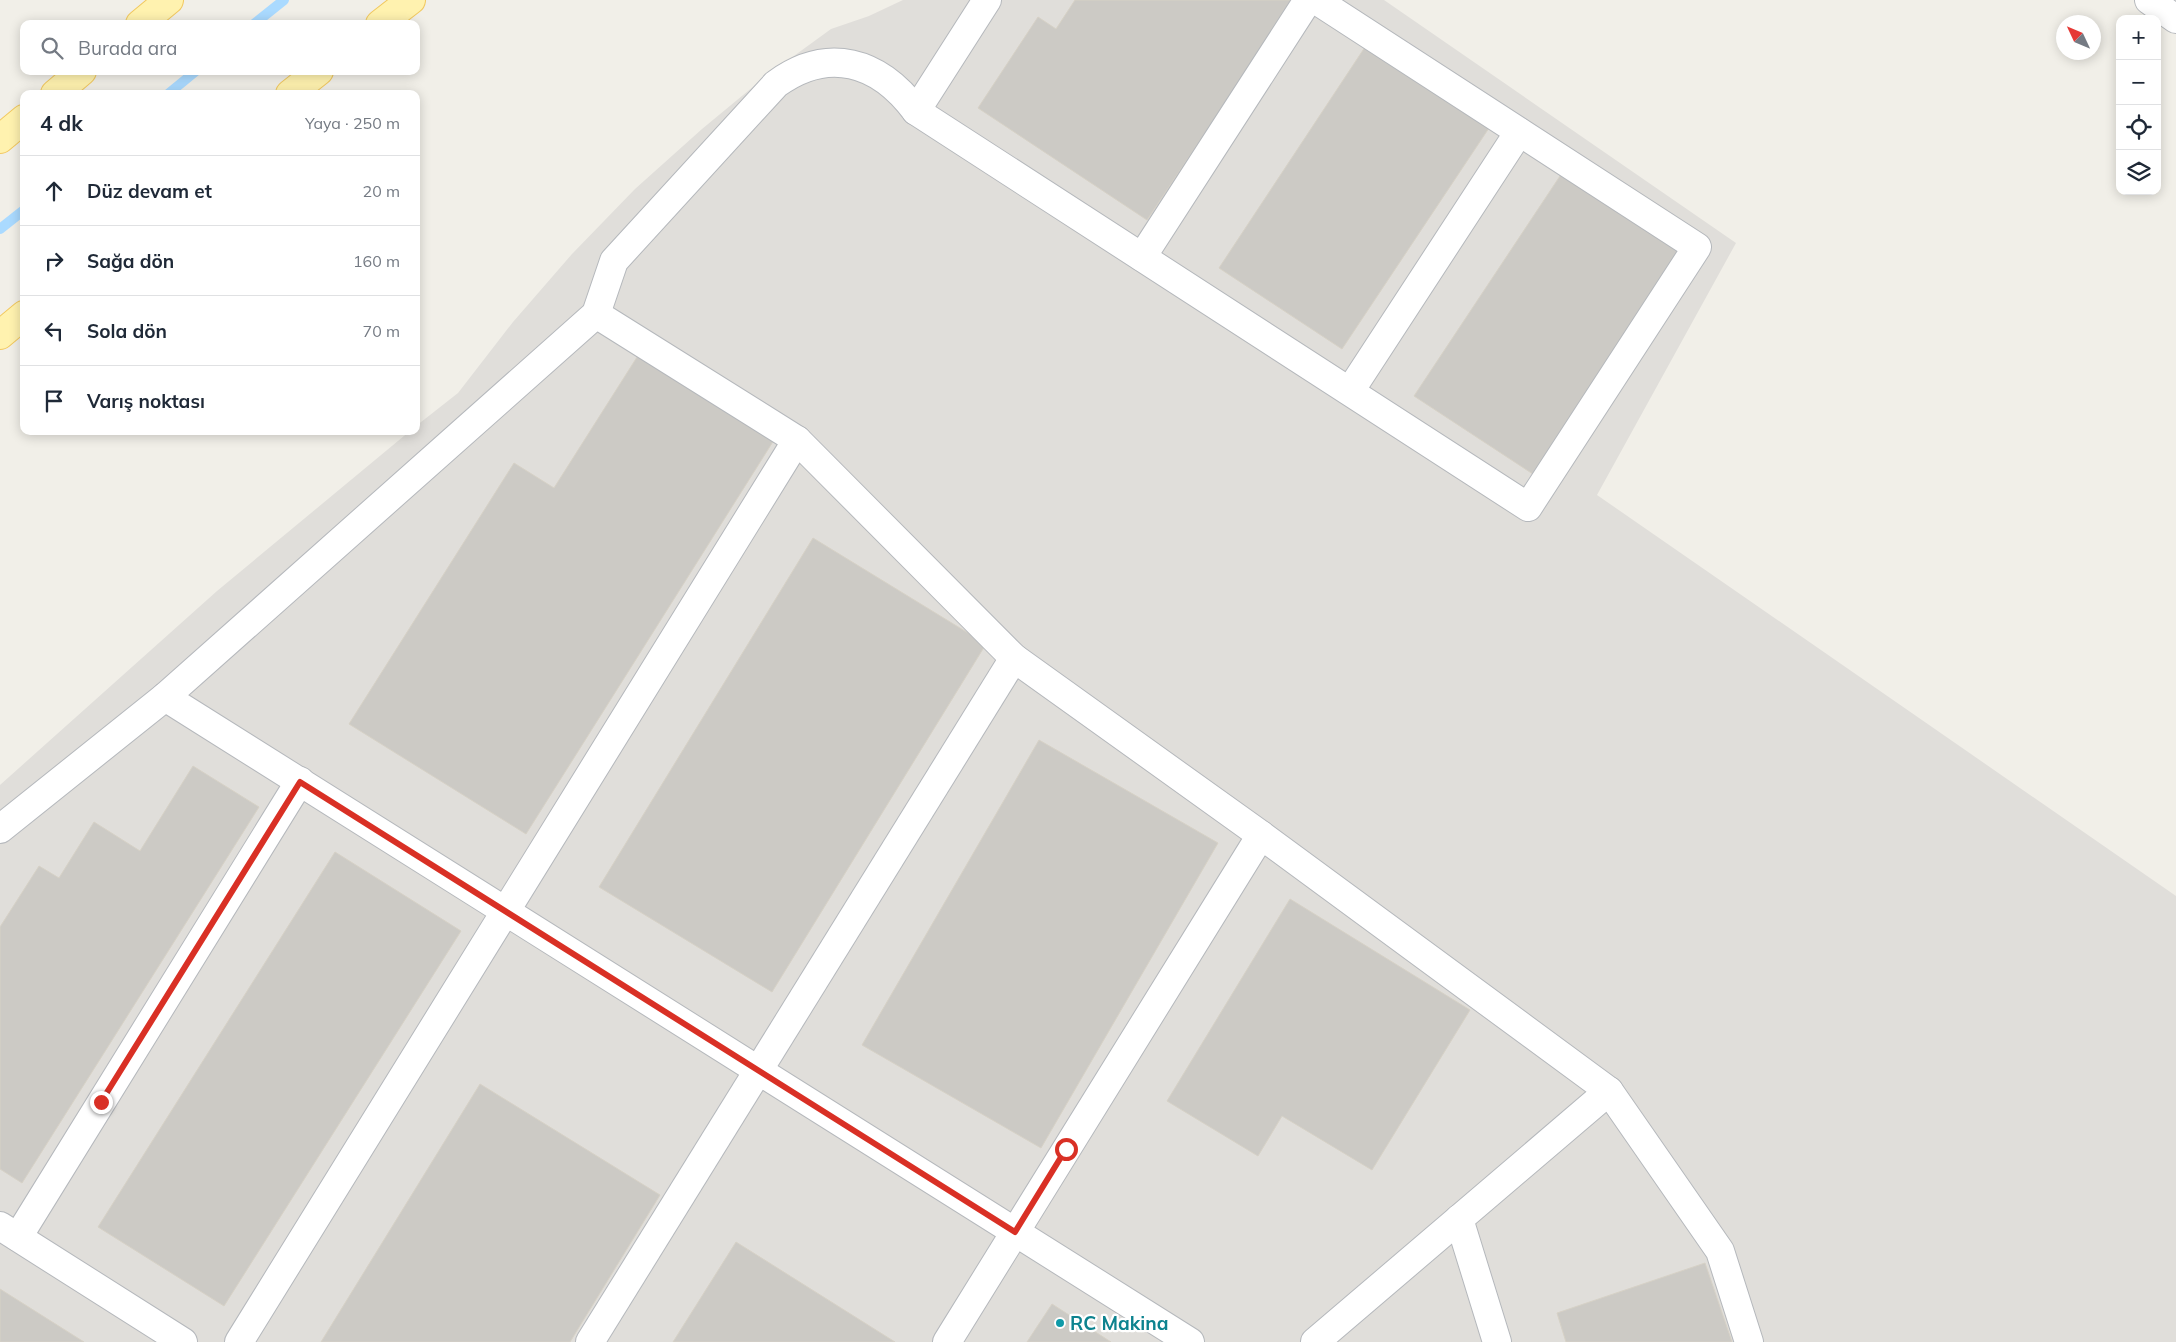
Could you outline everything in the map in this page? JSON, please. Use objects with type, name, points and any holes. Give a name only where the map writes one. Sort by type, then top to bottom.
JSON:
[{"type":"main road","points":[[145,20],[169,0]]},
{"type":"main road","points":[[385,20],[411,0]]},
{"type":"main road","points":[[60,90],[77,75]]},
{"type":"main road","points":[[295,90],[314,75]]},
{"type":"main road","points":[[0,139],[20,122]]},
{"type":"main road","points":[[0,335],[20,318]]},
{"type":"street","points":[[916,111],[987,0]]},
{"type":"street","points":[[1142,257],[1308,0]]},
{"type":"street","points":[[0,830],[165,697],[596,314],[614,261],[764,96],[789,74],[805,67],[826,63],[847,63],[868,69],[887,79],[903,93],[916,111],[1528,506],[1697,247],[1316,0]]},
{"type":"street","points":[[2149,0],[2176,20]]},
{"type":"street","points":[[1350,391],[1519,132]]},
{"type":"street","points":[[596,314],[797,440],[1014,658],[1261,835],[1609,1092],[1720,1251],[1748,1342]]},
{"type":"street","points":[[239,1342],[797,440]]},
{"type":"street","points":[[590,1342],[1014,658]]},
{"type":"street","points":[[165,697],[1190,1342]]},
{"type":"street","points":[[183,1342],[9,1232],[300,782]]},
{"type":"street","points":[[947,1342],[1261,835]]},
{"type":"street","points":[[1315,1342],[1609,1092]]},
{"type":"street","points":[[1459,1219],[1497,1342]]},
{"type":"shaded area","points":[[903,0],[1384,0],[1736,243],[1597,495],[2176,896],[2176,1342],[0,1342],[0,785],[217,591],[405,435],[420,435],[420,423],[458,393],[513,322],[572,254],[635,189],[702,129],[765,77],[831,29],[869,16]]},
{"type":"building","points":[[1075,0],[1293,0],[1147,220],[978,108],[1038,17],[1056,29]]},
{"type":"building","points":[[1369,41],[1493,122],[1342,349],[1219,268]]},
{"type":"building","points":[[1564,170],[1689,252],[1539,478],[1414,396]]},
{"type":"building","points":[[639,354],[774,440],[526,834],[349,724],[514,463],[554,488]]},
{"type":"building","points":[[813,538],[986,644],[772,992],[599,887]]},
{"type":"building","points":[[1039,740],[1218,843],[1041,1148],[862,1045]]},
{"type":"building","points":[[193,766],[259,807],[22,1183],[0,1169],[0,927],[39,866],[59,878],[94,822],[140,851]]},
{"type":"building","points":[[335,852],[461,931],[224,1306],[98,1227]]},
{"type":"building","points":[[1290,899],[1470,1010],[1372,1170],[1282,1116],[1258,1156],[1167,1101]]},
{"type":"building","points":[[480,1084],[660,1195],[570,1342],[321,1342]]},
{"type":"building","points":[[736,1242],[895,1342],[673,1342]]},
{"type":"building","points":[[1705,1263],[1732,1342],[1566,1342],[1557,1313]]},
{"type":"building","points":[[0,1289],[84,1342],[0,1342]]},
{"type":"building","name":"RC Makina","points":[[1052,1304],[1111,1342],[1027,1342]]},
{"type":"waterway","points":[[259,20],[284,0]]},
{"type":"waterway","points":[[173,90],[191,75]]},
{"type":"waterway","points":[[0,229],[20,213]]},
{"type":"place","name":"RC Makina","points":[[1060,1323]]},
{"type":"route","points":[[101,1102],[300,782],[1015,1232],[1066,1149]]}]
